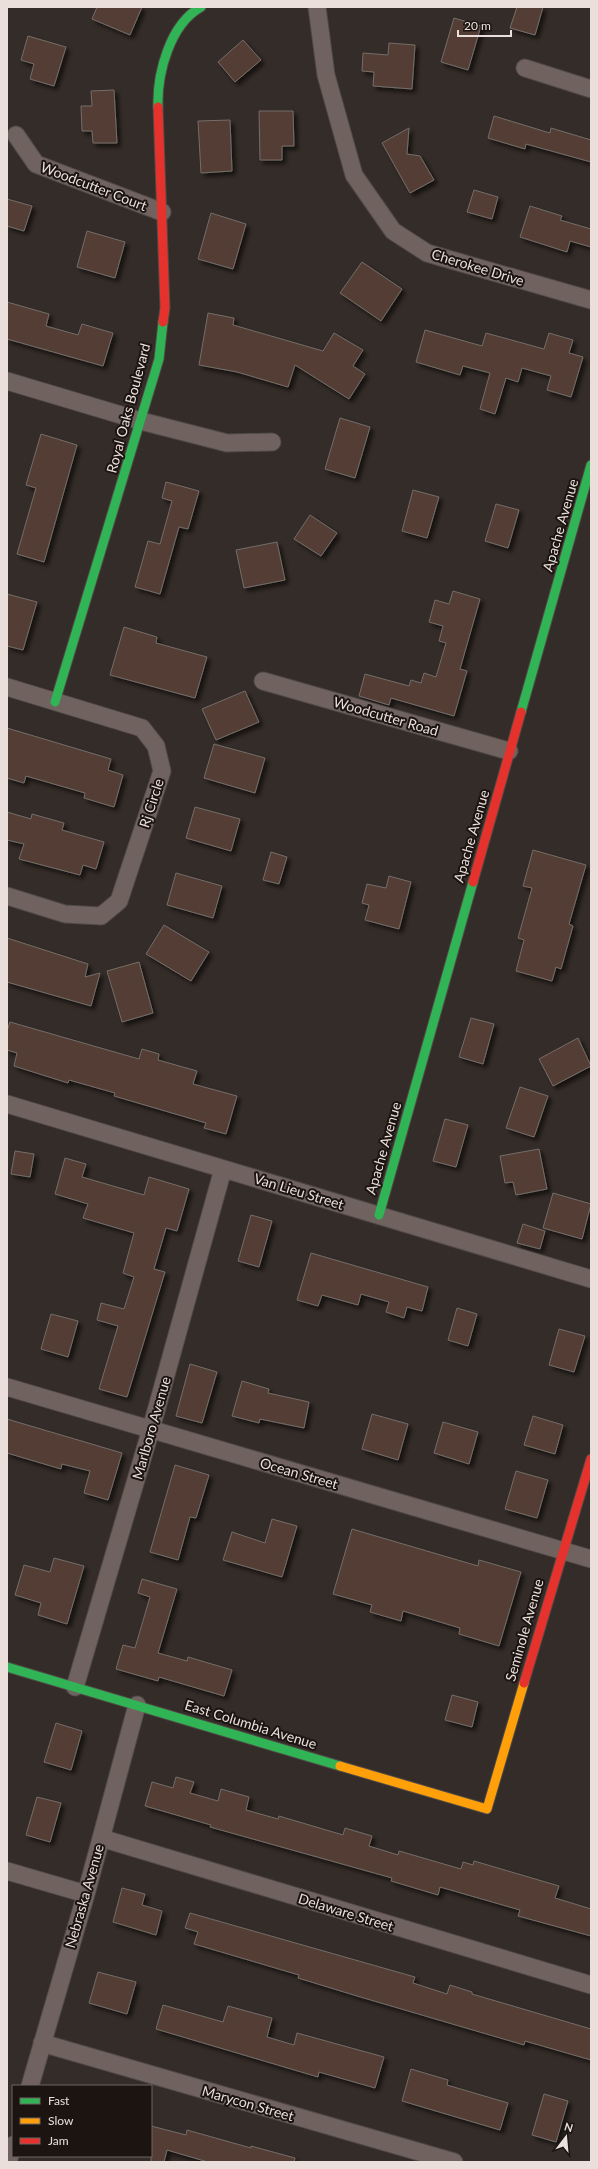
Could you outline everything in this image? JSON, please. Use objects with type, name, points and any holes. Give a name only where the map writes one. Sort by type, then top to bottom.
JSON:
[{"type":"street","name":"Royal Oaks Boulevard","points":[[55,702],[159,359],[165,308],[158,92],[166,49],[190,13],[201,7]]},
{"type":"street","name":"Cherokee Drive","points":[[317,7],[326,75],[354,174],[393,231],[427,253],[591,300]]},
{"type":"street","points":[[525,68],[591,89]]},
{"type":"street","name":"Woodcutter Court","points":[[16,135],[36,164],[162,212]]},
{"type":"street","points":[[7,381],[141,421],[227,444],[272,442]]},
{"type":"street","name":"Apache Avenue","points":[[379,1215],[591,465]]},
{"type":"street","name":"Woodcutter Road","points":[[263,680],[510,751]]},
{"type":"street","name":"Rj Circle","points":[[7,687],[142,728],[156,746],[162,771],[119,901],[101,916],[65,914],[7,896]]},
{"type":"street","name":"Van Lieu Street","points":[[7,1104],[591,1279]]},
{"type":"street","name":"Marlboro Avenue","points":[[75,1687],[151,1429],[223,1169]]},
{"type":"street","name":"Ocean Street","points":[[7,1387],[591,1559]]},
{"type":"street","name":"Seminole Avenue","points":[[487,1809],[562,1550],[591,1459]]},
{"type":"street","name":"East Columbia Avenue","points":[[7,1667],[487,1809]]},
{"type":"street","name":"Nebraska Avenue","points":[[30,2085],[86,1894],[137,1705]]},
{"type":"street","name":"Delaware Street","points":[[101,1838],[591,1985]]},
{"type":"street","points":[[7,1871],[86,1894]]},
{"type":"street","name":"Marycon Street","points":[[42,2043],[454,2162]]},
{"type":"street","points":[[8,2162],[12,2148]]},
{"type":"building","points":[[97,7],[142,7],[130,35],[92,19]]},
{"type":"building","points":[[517,7],[543,7],[535,35],[510,28]]},
{"type":"building","points":[[454,18],[481,26],[468,70],[441,62]]},
{"type":"building","points":[[28,36],[66,47],[54,86],[30,79],[34,64],[21,60]]},
{"type":"building","points":[[243,40],[261,60],[235,82],[218,62]]},
{"type":"building","points":[[389,43],[415,45],[412,89],[373,86],[374,72],[362,71],[363,53],[388,55]]},
{"type":"building","points":[[114,90],[117,143],[93,143],[92,131],[82,131],[81,106],[92,106],[91,91]]},
{"type":"building","points":[[259,111],[293,111],[294,146],[282,146],[282,160],[260,160]]},
{"type":"building","points":[[494,116],[550,133],[551,128],[591,140],[591,162],[526,144],[525,149],[488,138]]},
{"type":"building","points":[[230,120],[232,171],[201,173],[198,121]]},
{"type":"building","points":[[409,128],[407,154],[420,156],[434,180],[410,193],[382,143]]},
{"type":"building","points":[[474,190],[498,197],[492,219],[467,212]]},
{"type":"building","points":[[7,199],[32,206],[24,231],[7,226]]},
{"type":"building","points":[[530,206],[562,216],[560,220],[591,229],[591,247],[570,241],[567,252],[520,237]]},
{"type":"building","points":[[211,213],[246,224],[233,269],[198,259]]},
{"type":"building","points":[[87,231],[125,242],[115,278],[77,267]]},
{"type":"building","points":[[362,262],[402,289],[381,321],[340,293]]},
{"type":"building","points":[[7,302],[49,314],[46,326],[78,335],[82,324],[113,333],[103,366],[7,339]]},
{"type":"building","points":[[208,313],[234,318],[233,325],[323,351],[334,333],[363,350],[353,366],[365,374],[349,399],[295,365],[288,387],[237,372],[199,365]]},
{"type":"building","points":[[425,330],[482,346],[486,333],[544,349],[549,333],[573,340],[569,353],[583,357],[571,397],[547,390],[551,376],[522,368],[518,382],[506,378],[495,414],[480,409],[490,373],[463,366],[460,375],[416,362]]},
{"type":"building","points":[[340,418],[370,427],[355,478],[325,469]]},
{"type":"building","points":[[41,434],[77,445],[44,562],[17,554],[36,488],[26,485]]},
{"type":"building","points":[[166,482],[199,491],[188,529],[179,527],[160,594],[135,587],[148,541],[160,544],[172,501],[162,498]]},
{"type":"building","points":[[413,490],[439,497],[427,538],[402,531]]},
{"type":"building","points":[[496,504],[519,510],[508,548],[485,541]]},
{"type":"building","points":[[310,515],[337,533],[321,556],[294,539]]},
{"type":"building","points":[[277,542],[285,580],[244,588],[236,550]]},
{"type":"building","points":[[453,591],[480,599],[460,669],[467,671],[454,716],[391,698],[389,705],[359,696],[365,674],[409,686],[411,680],[421,683],[424,673],[436,677],[446,643],[439,641],[443,626],[429,622],[435,600],[449,604]]},
{"type":"building","points":[[7,594],[37,602],[23,650],[7,646]]},
{"type":"building","points":[[124,627],[157,637],[156,643],[207,657],[195,698],[110,675]]},
{"type":"building","points":[[245,691],[259,722],[216,740],[202,709]]},
{"type":"building","points":[[7,728],[111,759],[108,770],[123,775],[114,807],[84,798],[85,793],[26,776],[24,783],[7,778]]},
{"type":"building","points":[[214,744],[265,758],[255,793],[204,778]]},
{"type":"building","points":[[195,807],[240,819],[231,851],[186,838]]},
{"type":"building","points":[[7,812],[31,819],[32,814],[64,823],[62,830],[104,842],[96,869],[83,865],[80,875],[19,859],[24,844],[7,840]]},
{"type":"building","points":[[533,850],[586,865],[569,924],[573,926],[561,969],[556,967],[552,981],[516,971],[524,940],[518,938],[532,888],[523,886]]},
{"type":"building","points":[[271,852],[287,857],[279,884],[263,880]]},
{"type":"building","points":[[176,873],[222,886],[213,918],[167,905]]},
{"type":"building","points":[[389,876],[411,882],[399,929],[365,920],[369,905],[362,903],[367,884],[386,888]]},
{"type":"building","points":[[164,925],[209,952],[191,981],[146,954]]},
{"type":"building","points":[[7,938],[88,964],[85,977],[100,973],[91,1006],[7,982]]},
{"type":"building","points":[[139,962],[153,1013],[122,1022],[107,971]]},
{"type":"building","points":[[471,1018],[494,1024],[483,1064],[459,1057]]},
{"type":"building","points":[[10,1022],[139,1059],[142,1049],[159,1054],[158,1060],[197,1071],[193,1084],[237,1096],[226,1134],[204,1128],[206,1123],[114,1096],[115,1093],[69,1080],[68,1083],[14,1066],[17,1053],[7,1050],[7,1031]]},
{"type":"building","points":[[578,1038],[591,1066],[553,1086],[539,1059]]},
{"type":"building","points":[[520,1087],[548,1096],[534,1137],[506,1128]]},
{"type":"building","points":[[445,1119],[468,1125],[456,1167],[433,1161]]},
{"type":"building","points":[[539,1149],[547,1189],[516,1195],[513,1182],[505,1183],[500,1156]]},
{"type":"building","points":[[15,1151],[34,1154],[30,1177],[11,1174]]},
{"type":"building","points":[[65,1158],[86,1164],[82,1177],[144,1195],[149,1177],[189,1189],[177,1231],[166,1228],[154,1269],[165,1272],[127,1397],[99,1389],[118,1326],[97,1320],[101,1303],[124,1309],[134,1277],[123,1273],[134,1233],[83,1218],[88,1204],[55,1194]]},
{"type":"building","points":[[553,1193],[591,1204],[582,1239],[543,1228]]},
{"type":"building","points":[[251,1215],[272,1221],[259,1267],[238,1261]]},
{"type":"building","points":[[523,1224],[545,1231],[540,1249],[517,1243]]},
{"type":"building","points":[[311,1253],[428,1287],[422,1311],[407,1307],[404,1318],[386,1312],[389,1302],[361,1294],[358,1305],[322,1295],[318,1306],[297,1300]]},
{"type":"building","points":[[457,1308],[477,1314],[468,1346],[448,1340]]},
{"type":"building","points":[[51,1314],[78,1321],[68,1357],[41,1349]]},
{"type":"building","points":[[559,1329],[585,1336],[574,1372],[549,1365]]},
{"type":"building","points":[[190,1364],[217,1372],[202,1423],[176,1416]]},
{"type":"building","points":[[242,1381],[269,1389],[268,1393],[309,1402],[304,1428],[260,1419],[259,1423],[232,1416]]},
{"type":"building","points":[[372,1414],[408,1424],[398,1460],[362,1449]]},
{"type":"building","points":[[533,1416],[563,1425],[555,1454],[524,1445]]},
{"type":"building","points":[[7,1419],[122,1453],[108,1500],[84,1493],[90,1471],[62,1464],[61,1469],[7,1453]]},
{"type":"building","points":[[443,1422],[478,1432],[469,1464],[434,1453]]},
{"type":"building","points":[[175,1465],[209,1475],[196,1518],[190,1517],[178,1560],[150,1552]]},
{"type":"building","points":[[516,1471],[548,1480],[537,1518],[505,1509]]},
{"type":"building","points":[[272,1519],[297,1526],[282,1577],[223,1560],[232,1532],[265,1543]]},
{"type":"building","points":[[352,1529],[478,1566],[479,1560],[521,1572],[499,1646],[459,1634],[460,1628],[403,1611],[401,1621],[370,1612],[372,1605],[333,1594]]},
{"type":"building","points":[[54,1558],[84,1566],[67,1624],[38,1615],[41,1603],[15,1595],[24,1565],[50,1572]]},
{"type":"building","points":[[142,1579],[177,1589],[158,1653],[187,1661],[188,1657],[232,1670],[224,1696],[159,1677],[158,1681],[116,1669],[123,1645],[135,1648],[150,1597],[138,1593]]},
{"type":"building","points":[[452,1695],[478,1702],[472,1727],[445,1720]]},
{"type":"building","points":[[56,1723],[82,1731],[71,1770],[44,1762]]},
{"type":"building","points":[[176,1777],[194,1782],[190,1793],[218,1801],[221,1789],[249,1797],[246,1810],[278,1819],[279,1816],[343,1835],[345,1828],[372,1836],[369,1846],[398,1855],[399,1851],[461,1869],[463,1862],[473,1865],[474,1861],[559,1886],[555,1898],[591,1909],[591,1936],[518,1916],[520,1910],[440,1887],[438,1895],[391,1881],[392,1878],[210,1827],[211,1825],[145,1806],[152,1782],[173,1788]]},
{"type":"building","points":[[37,1797],[61,1803],[50,1842],[26,1835]]},
{"type":"building","points":[[122,1888],[145,1894],[142,1905],[162,1911],[156,1935],[113,1922]]},
{"type":"building","points":[[190,1913],[415,1977],[413,1983],[447,1994],[450,1985],[472,1992],[472,1994],[591,2029],[591,2060],[525,2041],[524,2045],[298,1978],[299,1975],[194,1944],[198,1932],[185,1928]]},
{"type":"building","points":[[98,1972],[136,1982],[127,2014],[89,2003]]},
{"type":"building","points":[[163,2005],[223,2022],[228,2006],[272,2018],[267,2037],[294,2045],[297,2033],[384,2057],[375,2088],[319,2072],[318,2077],[156,2029]]},
{"type":"building","points":[[411,2069],[448,2080],[447,2085],[508,2103],[500,2130],[402,2101]]},
{"type":"building","points":[[544,2094],[568,2101],[556,2142],[532,2135]]},
{"type":"building","points":[[152,2126],[186,2135],[187,2130],[251,2148],[251,2146],[295,2158],[294,2162],[208,2162],[167,2150],[164,2162],[151,2162]]},
{"type":"traffic: fast","points":[[158,107],[158,94],[163,65],[174,37],[181,25],[190,15],[201,7]]},
{"type":"traffic: fast","points":[[55,702],[159,359],[163,322]]},
{"type":"traffic: fast","points":[[521,712],[591,465]]},
{"type":"traffic: fast","points":[[379,1215],[473,882]]},
{"type":"traffic: fast","points":[[7,1667],[340,1766]]},
{"type":"traffic: slow","points":[[340,1766],[487,1809],[524,1683]]},
{"type":"traffic: jam","points":[[158,107],[165,308],[163,322]]},
{"type":"traffic: jam","points":[[473,882],[521,712]]},
{"type":"traffic: jam","points":[[524,1683],[591,1459]]}]
